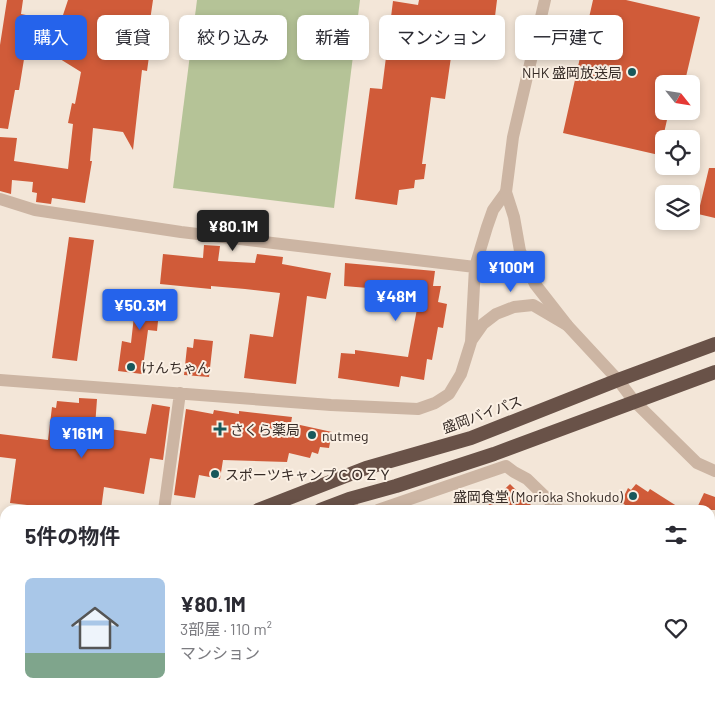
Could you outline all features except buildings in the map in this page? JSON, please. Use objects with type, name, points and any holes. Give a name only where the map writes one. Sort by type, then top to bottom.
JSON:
[{"type":"highway","name":"盛岡バイパス","points":[[271,505],[366,468],[471,438],[715,344]]},
{"type":"highway","points":[[352,505],[396,486],[494,454],[715,372]]},
{"type":"street","points":[[545,0],[513,137],[506,192],[514,217],[520,252],[535,284],[567,325],[618,380],[634,401],[697,463],[715,471]]},
{"type":"street","points":[[0,380],[330,405],[418,409],[435,403],[449,394],[461,374],[471,342],[475,267],[494,210],[506,192]]},
{"type":"street","points":[[0,199],[35,210],[180,232],[475,267]]},
{"type":"street","points":[[471,342],[483,324],[496,314],[514,307],[533,305],[567,325]]},
{"type":"street","points":[[165,505],[180,393]]},
{"type":"street","points":[[393,505],[506,466],[527,479],[554,505]]},
{"type":"green space","points":[[197,0],[360,0],[358,15],[297,15],[297,60],[352,60],[334,208],[173,188],[189,60],[287,60],[287,15],[195,15]]},
{"type":"place","name":"NHK 盛岡放送局","points":[[632,72]]},
{"type":"place","name":"けんちゃん","points":[[131,367]]},
{"type":"place","name":"さくら薬局","points":[[220,429]]},
{"type":"place","name":"nutmeg","points":[[312,435]]},
{"type":"place","name":"スポーツキャンプＣＯＺＹ","points":[[215,474]]},
{"type":"place","name":"盛岡食堂 (Morioka Shokudo)","points":[[633,496]]}]
